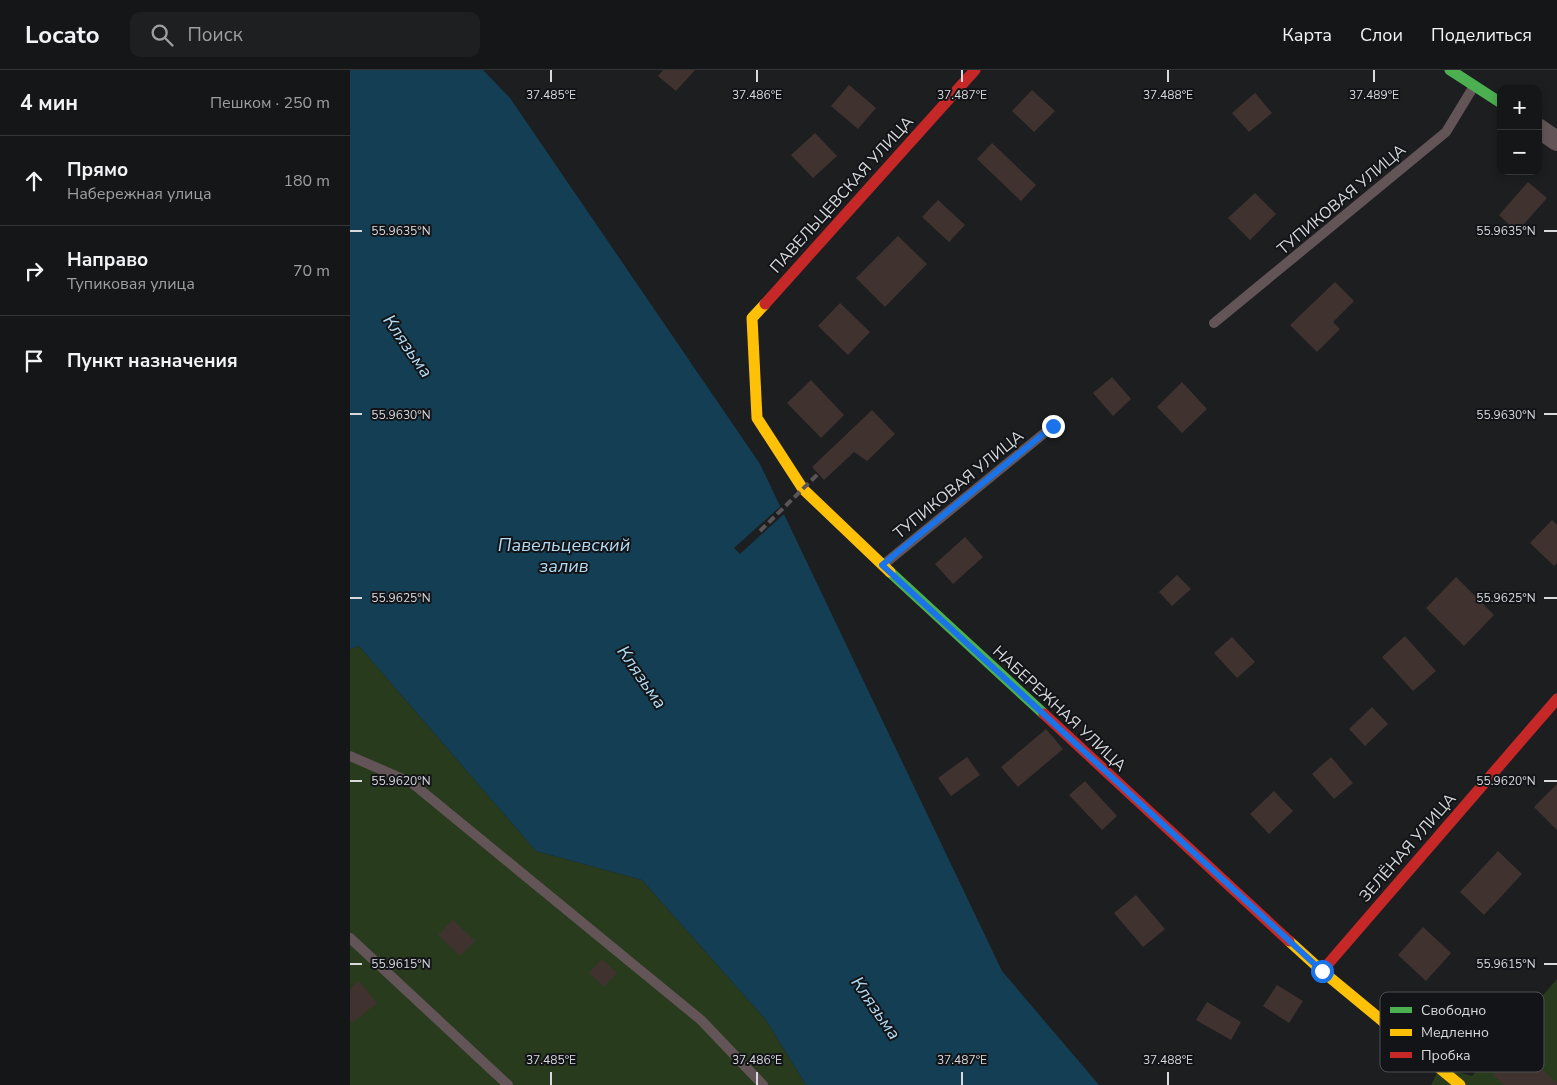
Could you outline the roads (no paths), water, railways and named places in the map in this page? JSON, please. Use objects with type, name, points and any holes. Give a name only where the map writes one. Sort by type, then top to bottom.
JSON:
[{"type":"street","name":"ПАВЕЛЬЦЕВСКАЯ УЛИЦА","points":[[752,318],[975,70]]},
{"type":"street","points":[[1450,70],[1497,100]]},
{"type":"street","points":[[1541,130],[1557,141]]},
{"type":"street","name":"НАБЕРЕЖНАЯ УЛИЦА","points":[[752,318],[757,418],[802,489],[1322,971],[1380,1018]]},
{"type":"street","name":"ЗЕЛЁНАЯ УЛИЦА","points":[[1322,971],[1557,699]]},
{"type":"street","name":"НАБЕРЕЖНАЯ УЛИЦА","points":[[1446,1072],[1460,1085]]},
{"type":"lane","name":"ТУПИКОВАЯ УЛИЦА","points":[[1214,323],[1446,132],[1474,86]]},
{"type":"lane","name":"ТУПИКОВАЯ УЛИЦА","points":[[882,565],[1053,426]]},
{"type":"lane","points":[[350,756],[412,783],[701,1020],[763,1085]]},
{"type":"lane","points":[[350,938],[508,1085]]},
{"type":"water","name":"Павельцевский залив","points":[[350,70],[483,70],[510,98],[760,464],[1002,971],[1099,1085],[806,1085],[766,1020],[642,880],[536,851],[359,646],[350,649]]},
{"type":"railway","points":[[760,531],[818,474]]},
{"type":"water label","name":"Клязьма","points":[[408,346]]},
{"type":"water label","name":"Клязьма","points":[[642,677]]},
{"type":"water label","name":"Клязьма","points":[[876,1008]]}]
